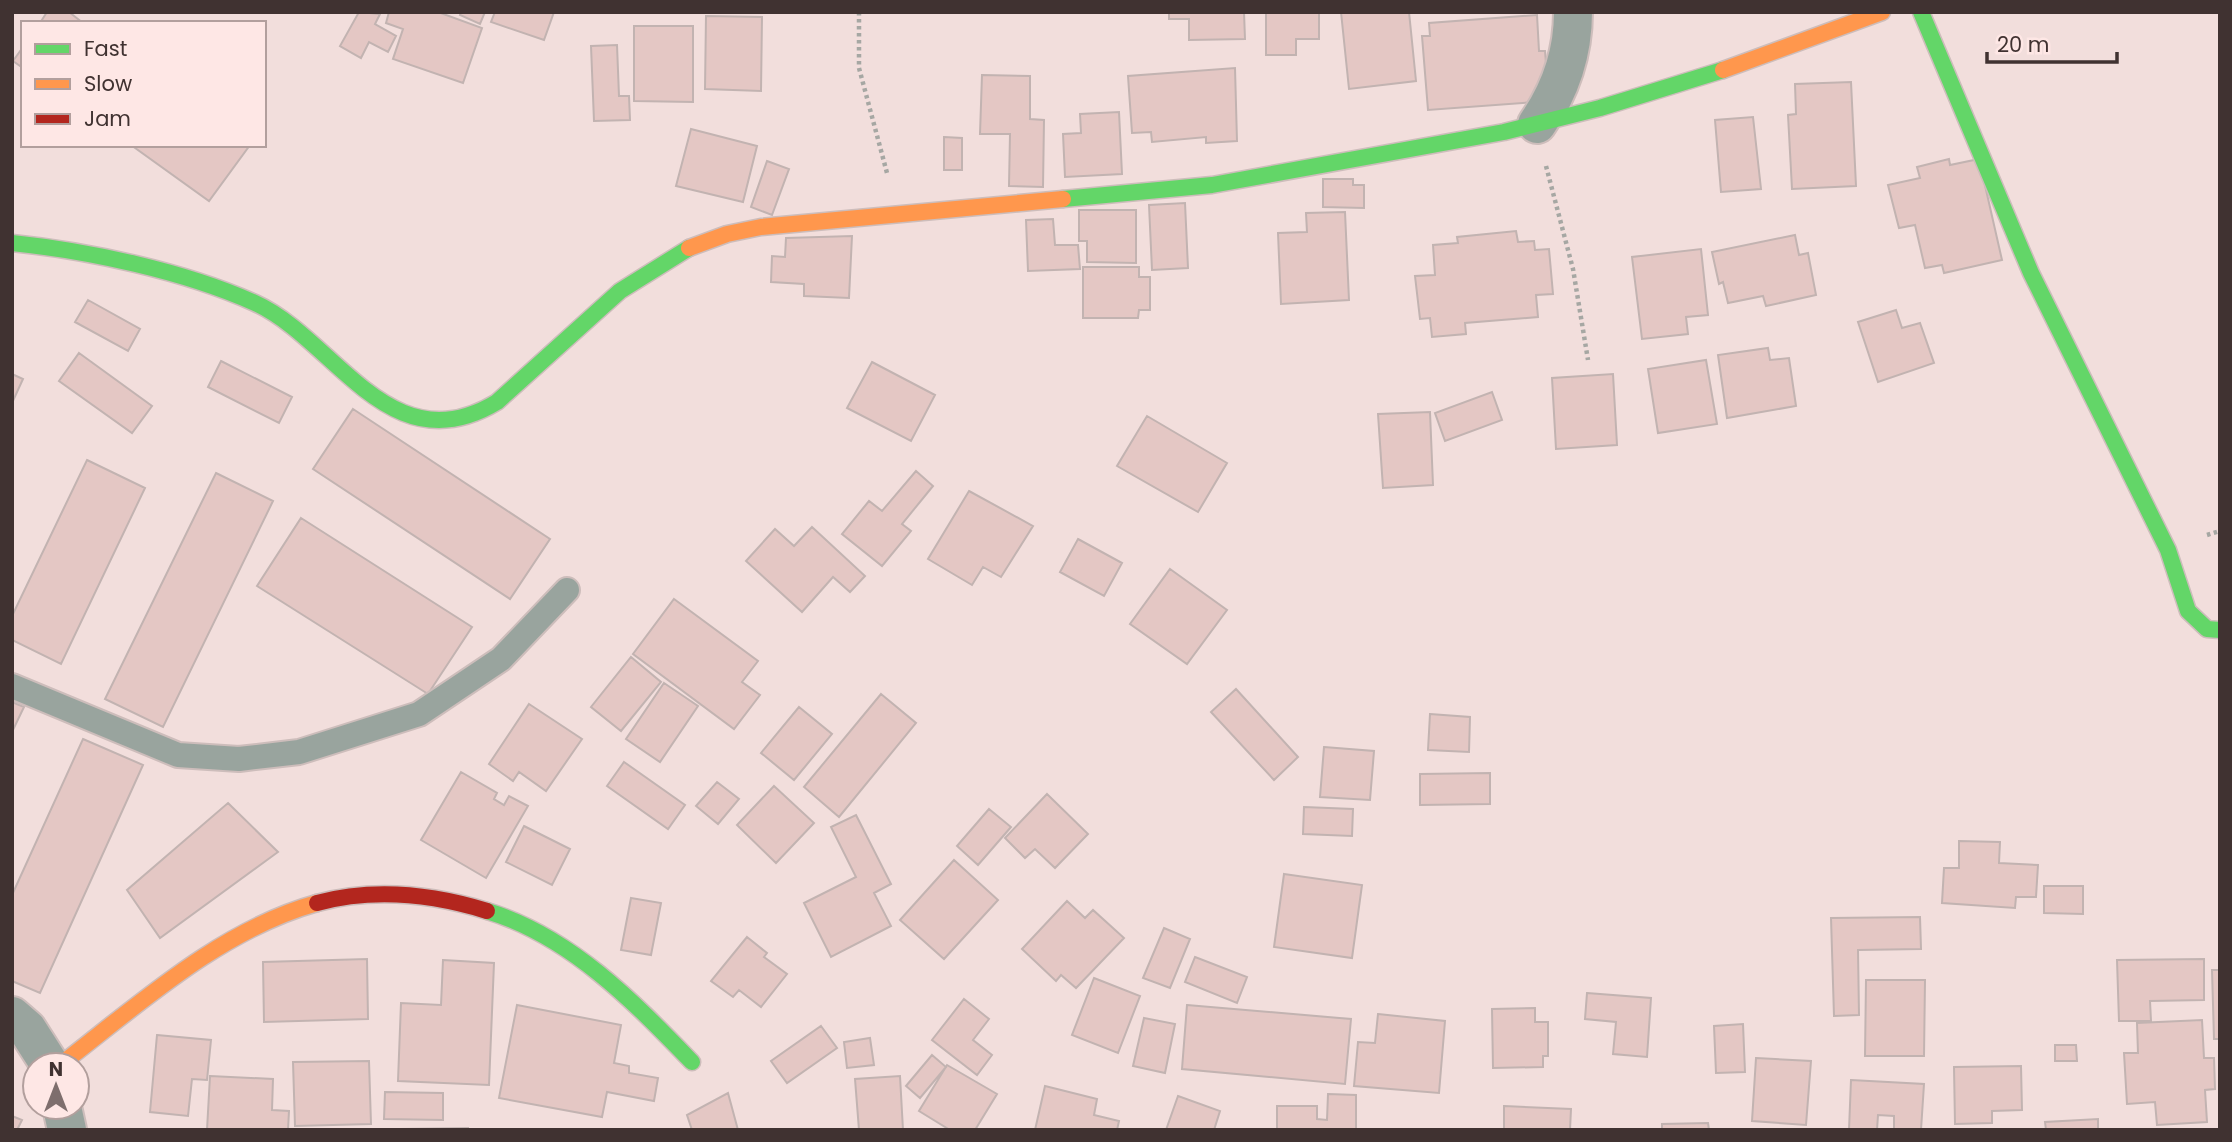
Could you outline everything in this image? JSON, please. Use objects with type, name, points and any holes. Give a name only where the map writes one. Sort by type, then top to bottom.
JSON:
[{"type":"street","points":[[1537,124],[1552,103],[1566,68],[1573,12]]},
{"type":"street","points":[[12,243],[101,255],[233,294],[265,307],[295,327],[333,367],[368,397],[401,412],[433,418],[458,418],[487,410],[504,398],[625,286],[649,267],[700,241],[761,227],[1212,184],[1281,167],[1503,132],[1578,115],[1734,66],[1882,12]]},
{"type":"street","points":[[1921,12],[2031,273],[2168,550],[2188,611],[2207,629],[2220,630]]},
{"type":"street","points":[[78,1051],[158,990],[220,948],[294,911],[344,895],[399,894],[451,899],[516,918],[573,953],[628,995],[692,1062]]},
{"type":"street","points":[[12,1016],[27,1029],[41,1051]]},
{"type":"lane","points":[[12,686],[178,755],[239,759],[299,752],[419,714],[501,659],[567,590]]},
{"type":"path","points":[[859,12],[859,68],[883,162],[901,214]]},
{"type":"path","points":[[1537,124],[1573,269],[1588,360]]},
{"type":"building","points":[[47,12],[69,12],[80,21],[41,21]]},
{"type":"building","points":[[359,12],[380,14],[375,24],[396,36],[388,52],[369,42],[361,58],[340,46]]},
{"type":"building","points":[[389,12],[438,12],[482,28],[463,83],[393,59],[403,29],[386,23]]},
{"type":"building","points":[[461,12],[485,12],[480,24],[460,15]]},
{"type":"building","points":[[495,12],[554,12],[544,40],[491,22]]},
{"type":"building","points":[[1169,12],[1244,12],[1245,39],[1189,40],[1189,19],[1169,19]]},
{"type":"building","points":[[1266,12],[1319,12],[1319,39],[1296,39],[1296,55],[1266,55]]},
{"type":"building","points":[[1341,12],[1409,12],[1416,81],[1349,89]]},
{"type":"building","points":[[1537,15],[1539,51],[1545,51],[1549,101],[1428,110],[1422,36],[1430,36],[1429,23]]},
{"type":"building","points":[[706,16],[762,17],[761,91],[705,89]]},
{"type":"building","points":[[634,26],[693,26],[693,102],[634,101]]},
{"type":"building","points":[[617,45],[619,96],[629,96],[630,120],[594,121],[591,46]]},
{"type":"building","points":[[21,50],[21,67],[13,61]]},
{"type":"building","points":[[1235,68],[1237,141],[1206,143],[1206,137],[1152,142],[1151,132],[1132,133],[1128,76]]},
{"type":"building","points":[[982,75],[1030,76],[1030,119],[1044,120],[1043,187],[1009,186],[1010,134],[980,134]]},
{"type":"building","points":[[1851,82],[1856,186],[1792,189],[1788,115],[1796,114],[1795,84]]},
{"type":"building","points":[[1119,112],[1122,174],[1065,177],[1063,134],[1081,133],[1080,114]]},
{"type":"building","points":[[1753,117],[1761,189],[1721,192],[1715,120]]},
{"type":"building","points":[[691,129],[757,146],[743,202],[676,186]]},
{"type":"building","points":[[944,137],[962,138],[962,170],[944,170]]},
{"type":"building","points":[[134,147],[249,147],[209,201]]},
{"type":"building","points":[[1949,159],[1950,165],[1979,159],[2002,260],[1944,273],[1942,265],[1925,268],[1915,225],[1899,228],[1888,185],[1920,178],[1917,167]]},
{"type":"building","points":[[767,161],[789,169],[772,215],[751,207]]},
{"type":"building","points":[[1323,179],[1353,179],[1353,185],[1364,185],[1364,208],[1323,207]]},
{"type":"building","points":[[1185,203],[1188,268],[1152,270],[1149,205]]},
{"type":"building","points":[[1079,210],[1136,210],[1136,263],[1087,262],[1087,241],[1079,241]]},
{"type":"building","points":[[1345,212],[1349,300],[1281,304],[1278,233],[1307,232],[1306,213]]},
{"type":"building","points":[[1053,219],[1055,245],[1078,245],[1080,269],[1028,271],[1026,220]]},
{"type":"building","points":[[1516,231],[1518,242],[1534,241],[1535,250],[1549,249],[1553,294],[1536,295],[1538,317],[1465,323],[1466,334],[1432,337],[1430,318],[1420,319],[1415,276],[1435,275],[1433,245],[1458,243],[1457,237]]},
{"type":"building","points":[[1795,235],[1799,255],[1808,253],[1816,295],[1766,306],[1763,296],[1728,303],[1723,282],[1719,284],[1712,252]]},
{"type":"building","points":[[852,236],[849,298],[804,296],[804,284],[771,282],[772,256],[785,257],[786,238]]},
{"type":"building","points":[[1701,249],[1708,315],[1686,317],[1688,334],[1642,339],[1632,257]]},
{"type":"building","points":[[1083,267],[1139,267],[1139,277],[1150,277],[1150,310],[1139,310],[1138,318],[1083,318]]},
{"type":"building","points":[[88,300],[140,329],[128,351],[75,322]]},
{"type":"building","points":[[1896,310],[1902,328],[1920,323],[1934,363],[1878,382],[1858,322]]},
{"type":"building","points":[[1768,348],[1770,360],[1789,358],[1796,406],[1727,418],[1718,355]]},
{"type":"building","points":[[79,353],[152,406],[132,433],[59,381]]},
{"type":"building","points":[[1706,360],[1717,424],[1658,433],[1648,369]]},
{"type":"building","points":[[221,361],[292,397],[279,423],[208,387]]},
{"type":"building","points":[[872,362],[935,395],[911,441],[847,408]]},
{"type":"building","points":[[12,374],[23,379],[12,403]]},
{"type":"building","points":[[1613,374],[1617,445],[1556,449],[1552,378]]},
{"type":"building","points":[[1492,392],[1502,420],[1445,441],[1435,413]]},
{"type":"building","points":[[353,409],[550,539],[510,599],[313,469]]},
{"type":"building","points":[[1430,412],[1433,485],[1383,488],[1378,414]]},
{"type":"building","points":[[1147,416],[1227,463],[1198,512],[1117,466]]},
{"type":"building","points":[[87,460],[145,488],[61,664],[12,640],[12,616]]},
{"type":"building","points":[[916,471],[933,486],[902,524],[911,531],[882,566],[842,534],[869,501],[882,511]]},
{"type":"building","points":[[216,473],[273,501],[163,727],[105,699]]},
{"type":"building","points":[[969,491],[1033,526],[1001,577],[983,567],[972,585],[928,559]]},
{"type":"building","points":[[301,518],[472,627],[428,694],[257,586]]},
{"type":"building","points":[[812,527],[865,576],[850,592],[833,577],[802,612],[746,561],[775,529],[794,546]]},
{"type":"building","points":[[1078,539],[1122,563],[1104,596],[1060,572]]},
{"type":"building","points":[[1170,569],[1227,610],[1187,664],[1130,624]]},
{"type":"building","points":[[674,599],[758,661],[742,682],[760,695],[734,729],[633,654]]},
{"type":"building","points":[[631,657],[661,682],[621,731],[591,707]]},
{"type":"building","points":[[664,683],[698,706],[660,762],[626,739]]},
{"type":"building","points":[[1236,689],[1298,757],[1274,780],[1211,712]]},
{"type":"building","points":[[881,694],[916,723],[839,817],[804,787]]},
{"type":"building","points":[[12,702],[24,707],[12,732]]},
{"type":"building","points":[[529,704],[582,739],[546,791],[519,772],[513,781],[489,764]]},
{"type":"building","points":[[799,707],[832,734],[794,780],[761,753]]},
{"type":"building","points":[[1430,714],[1470,717],[1469,752],[1428,750]]},
{"type":"building","points":[[83,739],[143,765],[40,993],[12,981],[12,895]]},
{"type":"building","points":[[1324,747],[1374,751],[1370,800],[1320,797]]},
{"type":"building","points":[[624,762],[685,805],[668,829],[607,786]]},
{"type":"building","points":[[461,772],[497,793],[494,799],[504,805],[509,796],[528,806],[486,878],[421,840]]},
{"type":"building","points":[[1490,773],[1490,804],[1420,805],[1420,774]]},
{"type":"building","points":[[717,782],[739,799],[718,824],[696,806]]},
{"type":"building","points":[[774,786],[814,823],[776,863],[737,825]]},
{"type":"building","points":[[1047,794],[1088,834],[1055,868],[1035,849],[1025,858],[1005,838]]},
{"type":"building","points":[[228,803],[278,852],[160,938],[127,890]]},
{"type":"building","points":[[1304,807],[1353,809],[1352,836],[1303,834]]},
{"type":"building","points":[[989,809],[1011,827],[978,865],[957,846]]},
{"type":"building","points":[[856,815],[891,884],[874,893],[891,926],[831,957],[804,903],[856,877],[831,827]]},
{"type":"building","points":[[524,826],[570,849],[552,885],[506,862]]},
{"type":"building","points":[[1959,841],[2000,842],[1999,863],[2038,865],[2036,897],[2016,897],[2015,908],[1942,903],[1944,868],[1959,868]]},
{"type":"building","points":[[954,860],[998,900],[944,959],[900,920]]},
{"type":"building","points":[[1284,874],[1362,885],[1352,958],[1274,947]]},
{"type":"building","points":[[2044,886],[2083,886],[2083,914],[2044,913]]},
{"type":"building","points":[[631,898],[661,903],[651,955],[621,950]]},
{"type":"building","points":[[1067,901],[1085,918],[1093,910],[1124,938],[1076,988],[1061,975],[1056,981],[1022,949]]},
{"type":"building","points":[[1920,917],[1921,949],[1858,950],[1859,1015],[1834,1016],[1831,918]]},
{"type":"building","points":[[1164,928],[1190,939],[1170,988],[1143,978]]},
{"type":"building","points":[[747,937],[767,953],[764,957],[787,974],[761,1007],[739,990],[733,997],[711,981]]},
{"type":"building","points":[[1195,957],[1247,977],[1237,1003],[1185,982]]},
{"type":"building","points":[[367,959],[368,1019],[264,1022],[263,962]]},
{"type":"building","points":[[2204,959],[2204,1000],[2150,1001],[2151,1021],[2119,1021],[2117,960]]},
{"type":"building","points":[[443,960],[494,963],[489,1085],[398,1081],[401,1003],[441,1005]]},
{"type":"building","points":[[2212,970],[2220,970],[2220,1039],[2214,1039]]},
{"type":"building","points":[[1094,978],[1140,996],[1118,1053],[1072,1035]]},
{"type":"building","points":[[1866,980],[1925,980],[1924,1056],[1865,1056]]},
{"type":"building","points":[[1587,993],[1651,998],[1647,1057],[1613,1054],[1616,1022],[1585,1019]]},
{"type":"building","points":[[964,999],[989,1019],[973,1040],[992,1055],[977,1075],[932,1040]]},
{"type":"building","points":[[517,1005],[621,1025],[614,1063],[629,1066],[629,1073],[658,1078],[654,1101],[607,1092],[602,1117],[499,1098]]},
{"type":"building","points":[[1187,1005],[1351,1019],[1345,1084],[1182,1069]]},
{"type":"building","points":[[1535,1008],[1535,1022],[1548,1022],[1548,1056],[1543,1056],[1543,1067],[1493,1068],[1492,1009]]},
{"type":"building","points":[[1378,1014],[1445,1021],[1439,1093],[1354,1086],[1358,1042],[1375,1043]]},
{"type":"building","points":[[1144,1018],[1175,1024],[1165,1073],[1133,1066]]},
{"type":"building","points":[[2202,1020],[2204,1058],[2214,1058],[2215,1089],[2205,1090],[2207,1122],[2157,1125],[2155,1102],[2127,1104],[2124,1053],[2138,1053],[2137,1023]]},
{"type":"building","points":[[1743,1024],[1745,1072],[1716,1073],[1714,1026]]},
{"type":"building","points":[[821,1026],[837,1048],[787,1083],[771,1061]]},
{"type":"building","points":[[157,1035],[211,1040],[207,1080],[192,1079],[188,1116],[150,1112]]},
{"type":"building","points":[[870,1038],[874,1065],[847,1068],[844,1042]]},
{"type":"building","points":[[2055,1045],[2076,1045],[2077,1061],[2055,1061]]},
{"type":"building","points":[[932,1055],[946,1067],[920,1098],[906,1086]]},
{"type":"building","points":[[1756,1058],[1811,1061],[1806,1125],[1752,1121]]},
{"type":"building","points":[[369,1061],[371,1124],[295,1126],[293,1062]]},
{"type":"building","points":[[947,1065],[997,1094],[975,1130],[950,1130],[919,1111]]},
{"type":"building","points":[[2021,1066],[2022,1110],[1992,1111],[1992,1123],[1955,1124],[1954,1067]]},
{"type":"building","points":[[210,1076],[273,1079],[272,1110],[289,1111],[288,1130],[207,1130]]},
{"type":"building","points":[[900,1076],[903,1130],[859,1130],[855,1079]]},
{"type":"building","points":[[1851,1080],[1924,1084],[1921,1130],[1894,1130],[1894,1116],[1878,1115],[1877,1130],[1849,1130]]},
{"type":"building","points":[[1045,1086],[1097,1099],[1094,1115],[1119,1121],[1117,1130],[1035,1130]]},
{"type":"building","points":[[385,1092],[443,1093],[443,1120],[384,1119]]},
{"type":"building","points":[[728,1093],[738,1130],[692,1130],[687,1115]]},
{"type":"building","points":[[1328,1094],[1356,1095],[1356,1130],[1277,1130],[1277,1106],[1317,1106],[1317,1119],[1327,1120]]},
{"type":"building","points":[[1178,1096],[1220,1111],[1214,1130],[1166,1130]]},
{"type":"building","points":[[1504,1106],[1571,1109],[1570,1130],[1504,1130]]},
{"type":"building","points":[[12,1116],[22,1121],[17,1130],[12,1130]]},
{"type":"building","points":[[2098,1119],[2098,1130],[2046,1130],[2045,1122]]},
{"type":"building","points":[[1708,1123],[1709,1130],[1662,1130],[1662,1124]]},
{"type":"building","points":[[400,1129],[468,1130],[400,1130]]},
{"type":"traffic: fast","points":[[1921,12],[2031,273],[2168,550],[2188,611],[2207,629],[2220,630]]},
{"type":"traffic: fast","points":[[1063,199],[1212,185],[1504,132],[1600,108],[1723,70]]},
{"type":"traffic: fast","points":[[12,243],[72,251],[136,264],[198,281],[255,303],[284,320],[366,390],[395,409],[425,419],[459,418],[497,402],[620,291],[689,248]]},
{"type":"traffic: fast","points":[[487,911],[517,922],[573,954],[623,994],[692,1062]]},
{"type":"traffic: slow","points":[[1723,70],[1882,12]]},
{"type":"traffic: slow","points":[[689,248],[727,234],[761,227],[1063,199]]},
{"type":"traffic: slow","points":[[78,1051],[150,994],[214,950],[281,915],[317,903]]},
{"type":"traffic: jam","points":[[317,903],[381,894],[445,900],[487,911]]}]
